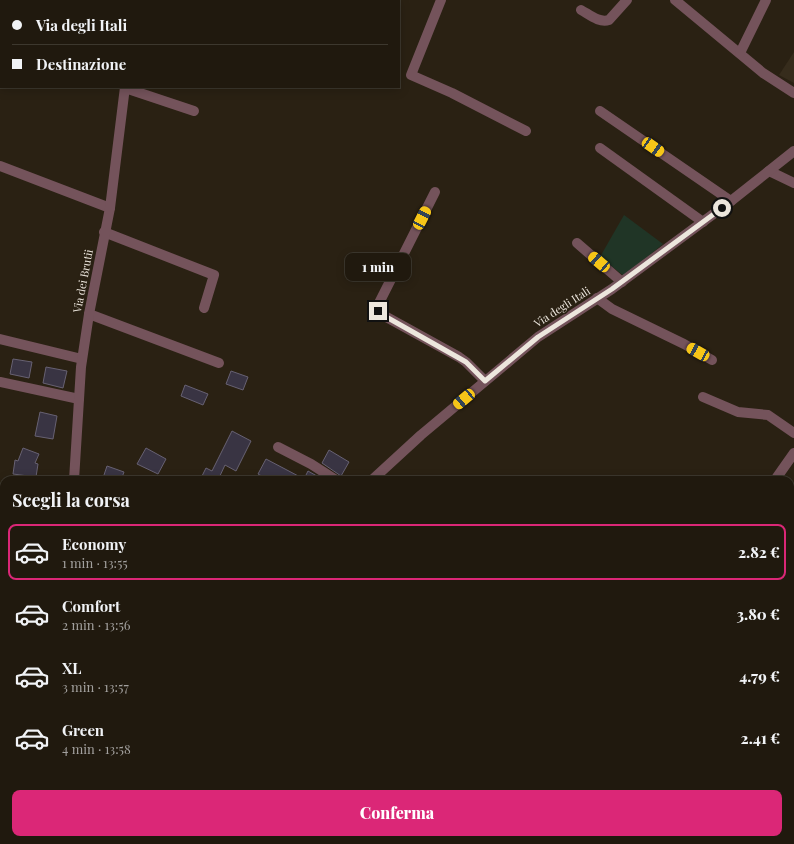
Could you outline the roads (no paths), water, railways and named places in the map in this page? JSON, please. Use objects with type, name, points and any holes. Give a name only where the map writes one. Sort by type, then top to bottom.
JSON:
[{"type":"street","points":[[441,0],[411,75],[452,93],[526,132]]},
{"type":"street","points":[[581,10],[602,21],[606,21],[609,20],[627,0]]},
{"type":"street","points":[[675,0],[763,73],[794,93]]},
{"type":"street","points":[[740,53],[766,0]]},
{"type":"street","points":[[125,88],[194,111]]},
{"type":"street","name":"Via dei Brutii","points":[[74,476],[82,359],[104,232],[110,208],[125,88]]},
{"type":"street","points":[[600,111],[731,201]]},
{"type":"street","points":[[600,148],[703,222]]},
{"type":"street","name":"Via degli Itali","points":[[376,476],[421,435],[538,337],[622,282],[731,201],[794,151]]},
{"type":"street","points":[[0,166],[110,208]]},
{"type":"street","points":[[769,171],[794,183]]},
{"type":"street","points":[[435,192],[377,307],[378,311],[466,362],[485,381]]},
{"type":"street","points":[[104,232],[214,275],[204,308]]},
{"type":"street","points":[[577,243],[622,282]]},
{"type":"street","points":[[597,298],[612,309],[684,344],[712,360]]},
{"type":"street","points":[[89,314],[219,363]]},
{"type":"street","points":[[0,339],[82,359]]},
{"type":"street","points":[[0,382],[79,399]]},
{"type":"street","points":[[703,397],[738,412],[768,415],[794,433]]},
{"type":"street","points":[[278,447],[311,464],[330,476]]},
{"type":"street","points":[[778,476],[794,453]]}]
